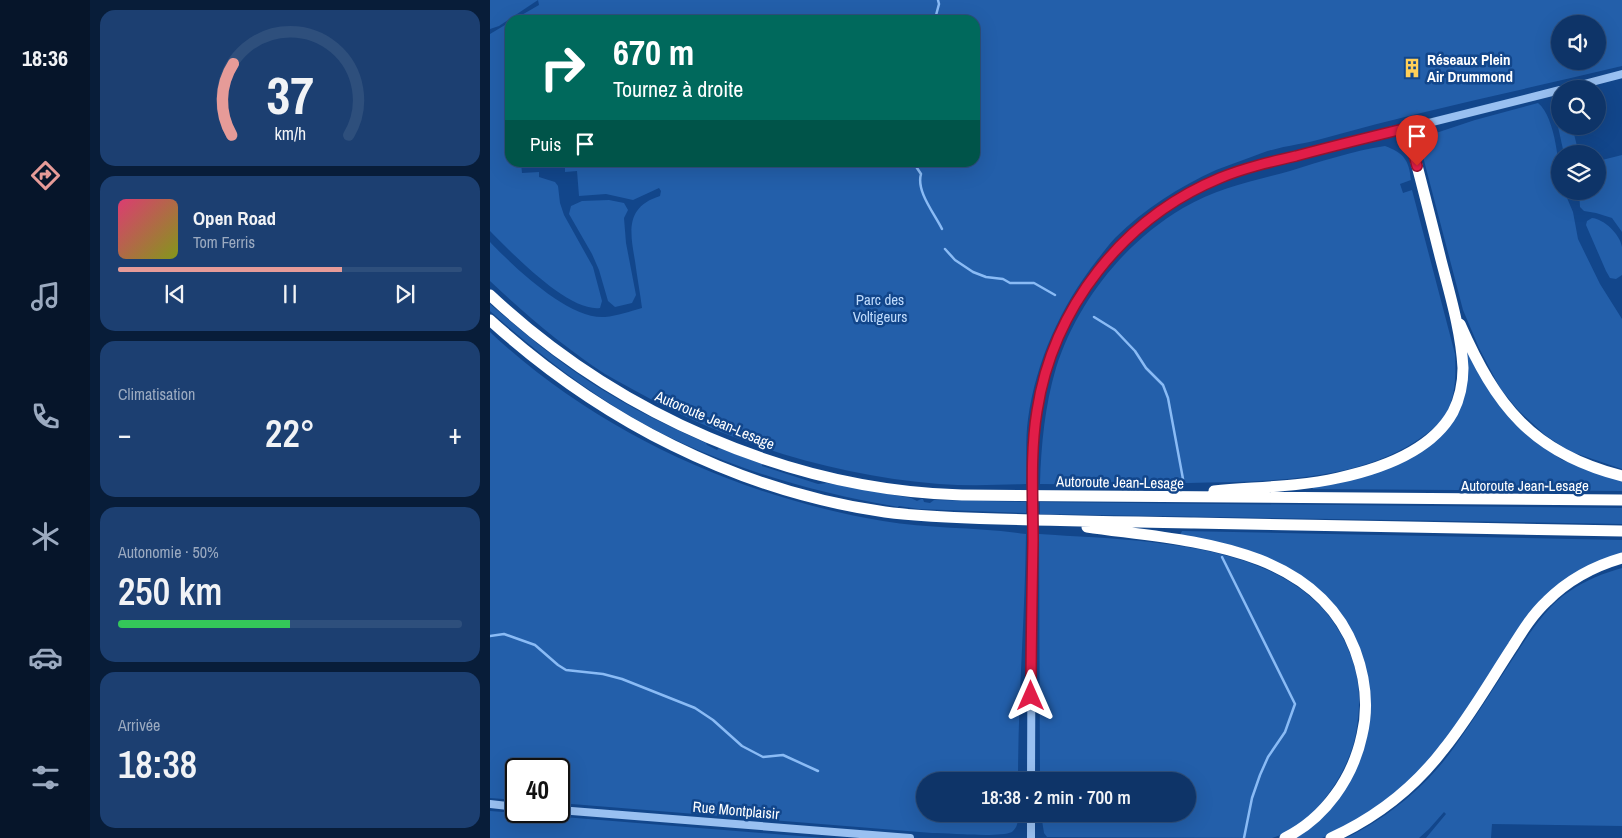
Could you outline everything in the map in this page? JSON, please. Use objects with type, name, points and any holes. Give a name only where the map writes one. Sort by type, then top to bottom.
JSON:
[{"type":"highway","points":[[1144,497],[1328,480],[1392,462],[1425,443],[1442,428],[1453,412],[1458,400],[1462,386],[1463,367],[1454,308],[1407,128]]},
{"type":"highway","name":"Autoroute Jean-Lesage","points":[[490,294],[550,346],[614,390],[652,410],[730,446],[811,472],[856,482],[936,494],[1622,500]]},
{"type":"highway","points":[[1454,308],[1472,349],[1491,385],[1506,406],[1525,427],[1543,442],[1565,455],[1589,466],[1622,476]]},
{"type":"highway","points":[[490,320],[552,372],[613,413],[671,445],[737,473],[811,496],[873,510],[926,516],[1038,520],[1622,531]]},
{"type":"highway","points":[[1038,520],[1183,540],[1242,553],[1274,566],[1298,579],[1315,592],[1335,614],[1351,640],[1363,675],[1366,705],[1363,734],[1352,766],[1336,795],[1308,823],[1285,838]]},
{"type":"highway","points":[[1331,838],[1355,826],[1385,807],[1424,772],[1448,745],[1525,627],[1548,600],[1564,586],[1583,574],[1622,558]]},
{"type":"street","points":[[1599,80],[1622,74]]},
{"type":"street","points":[[1030,772],[1033,474],[1038,406],[1047,369],[1058,339],[1076,303],[1092,279],[1114,252],[1153,216],[1176,200],[1225,176],[1257,166],[1551,92]]},
{"type":"street","points":[[490,804],[505,805]]},
{"type":"street","name":"Rue Montplaisir","points":[[570,811],[910,838]]},
{"type":"street","points":[[1031,822],[1031,838]]},
{"type":"green space","points":[[490,0],[538,0],[516,15],[505,15],[505,22],[490,29]]},
{"type":"green space","name":"Parc des Voltigeurs","points":[[538,0],[1622,0],[1622,66],[1606,70],[1606,15],[1551,15],[1551,70],[1605,70],[1561,80],[1551,80],[1551,82],[1269,151],[1216,170],[1175,191],[1150,208],[1126,227],[1097,260],[1072,296],[1052,335],[1037,376],[1032,397],[1027,427],[1026,484],[950,485],[902,480],[830,467],[725,434],[658,403],[605,374],[560,342],[490,281],[490,242],[543,290],[575,310],[591,316],[605,317],[642,308],[632,240],[632,222],[635,214],[641,207],[660,196],[661,191],[659,188],[633,200],[606,194],[579,196],[577,171],[565,172],[565,167],[980,167],[980,15],[522,15],[539,5]]},
{"type":"green space","points":[[505,25],[505,167],[521,167],[522,173],[539,172],[539,177],[555,182],[558,186],[564,215],[593,267],[602,301],[600,308],[587,307],[572,301],[557,291],[526,266],[490,231],[490,34]]},
{"type":"green space","points":[[1538,103],[1549,120],[1551,135],[1554,135],[1556,145],[1551,145],[1551,200],[1568,200],[1573,212],[1578,239],[1600,284],[1622,319],[1622,469],[1569,451],[1545,435],[1518,410],[1500,388],[1479,348],[1463,310],[1421,149],[1424,141],[1433,134],[1475,120]]},
{"type":"green space","points":[[1560,135],[1574,135],[1577,145],[1562,145]]},
{"type":"green space","points":[[1385,146],[1397,151],[1409,167],[1411,180],[1400,184],[1403,193],[1412,190],[1455,354],[1453,396],[1446,414],[1437,425],[1422,437],[1397,452],[1369,463],[1340,471],[1309,476],[1279,480],[1217,482],[1040,484],[1044,425],[1049,396],[1056,368],[1065,344],[1076,320],[1105,276],[1141,238],[1183,208],[1209,195],[1338,157]]},
{"type":"green space","points":[[1622,155],[1622,232],[1612,218],[1584,211],[1580,207],[1580,200],[1606,200],[1606,159]]},
{"type":"green space","points":[[609,200],[624,203],[628,210],[624,218],[626,243],[636,295],[632,303],[615,307],[608,301],[592,254],[569,214],[571,206],[582,201]]},
{"type":"green space","points":[[1592,218],[1606,224],[1615,232],[1621,242],[1622,275],[1616,279],[1610,278],[1606,271],[1586,225],[1587,221]]},
{"type":"green space","points":[[490,304],[539,345],[587,380],[636,409],[717,450],[719,448],[762,464],[762,466],[818,484],[827,483],[911,498],[917,501],[923,499],[924,502],[930,503],[934,500],[1026,502],[1026,513],[898,507],[833,494],[773,478],[715,457],[659,432],[592,392],[550,361],[490,311]]},
{"type":"green space","points":[[490,332],[531,368],[576,400],[623,429],[673,455],[724,477],[776,495],[829,510],[883,521],[1026,534],[1018,772],[916,772],[916,822],[1017,822],[1012,832],[996,835],[932,833],[570,804],[570,758],[505,758],[505,799],[490,798]]},
{"type":"green space","points":[[1465,348],[1516,424],[1532,439],[1562,460],[1622,480],[1622,491],[1313,489],[1312,487],[1371,474],[1457,415],[1465,390]]},
{"type":"green space","points":[[1040,502],[1622,508],[1622,524],[1040,514]]},
{"type":"green space","points":[[1182,531],[1622,540],[1622,554],[1563,583],[1461,720],[1415,777],[1375,808],[1331,834],[1322,838],[1295,838],[1299,836],[1362,750],[1362,656],[1354,636],[1344,619],[1328,598],[1311,583],[1253,552],[1235,546],[1180,535]]},
{"type":"green space","points":[[1039,534],[1164,544],[1208,551],[1250,563],[1288,581],[1320,605],[1349,650],[1356,674],[1359,696],[1353,747],[1341,775],[1323,801],[1301,823],[1283,834],[1272,838],[1047,837],[1044,833],[1042,822],[1196,822],[1196,772],[1040,772]]},
{"type":"green space","points":[[1622,568],[1622,826],[1492,824],[1491,838],[1426,838],[1446,814],[1444,812],[1419,838],[1346,838],[1377,821],[1392,810],[1433,774],[1445,760],[1531,632],[1553,605],[1582,583]]},
{"type":"green space","points":[[490,811],[505,812],[505,823],[570,823],[570,817],[824,838],[490,838]]},
{"type":"waterway","points":[[936,15],[939,4],[938,0]]},
{"type":"waterway","points":[[916,167],[921,174],[920,181],[923,195],[942,229]]},
{"type":"waterway","points":[[945,249],[955,260],[973,272],[986,277],[1003,279],[1010,283],[1034,283],[1055,295]]},
{"type":"waterway","points":[[1094,317],[1115,330],[1135,351],[1146,368],[1163,385],[1168,398],[1183,479]]},
{"type":"waterway","points":[[1222,557],[1295,704],[1285,732],[1268,757],[1260,775],[1252,798],[1244,838]]},
{"type":"waterway","points":[[490,636],[504,634],[535,645],[566,670],[603,674],[622,679],[695,708],[713,720],[742,746],[763,757],[783,755],[818,771]]},
{"type":"place","name":"Réseaux Plein Air Drummond","points":[[1412,68]]},
{"type":"route","points":[[1031,696],[1034,460],[1037,412],[1045,374],[1055,344],[1083,291],[1123,242],[1153,216],[1176,200],[1232,173],[1407,128],[1417,166]]}]
